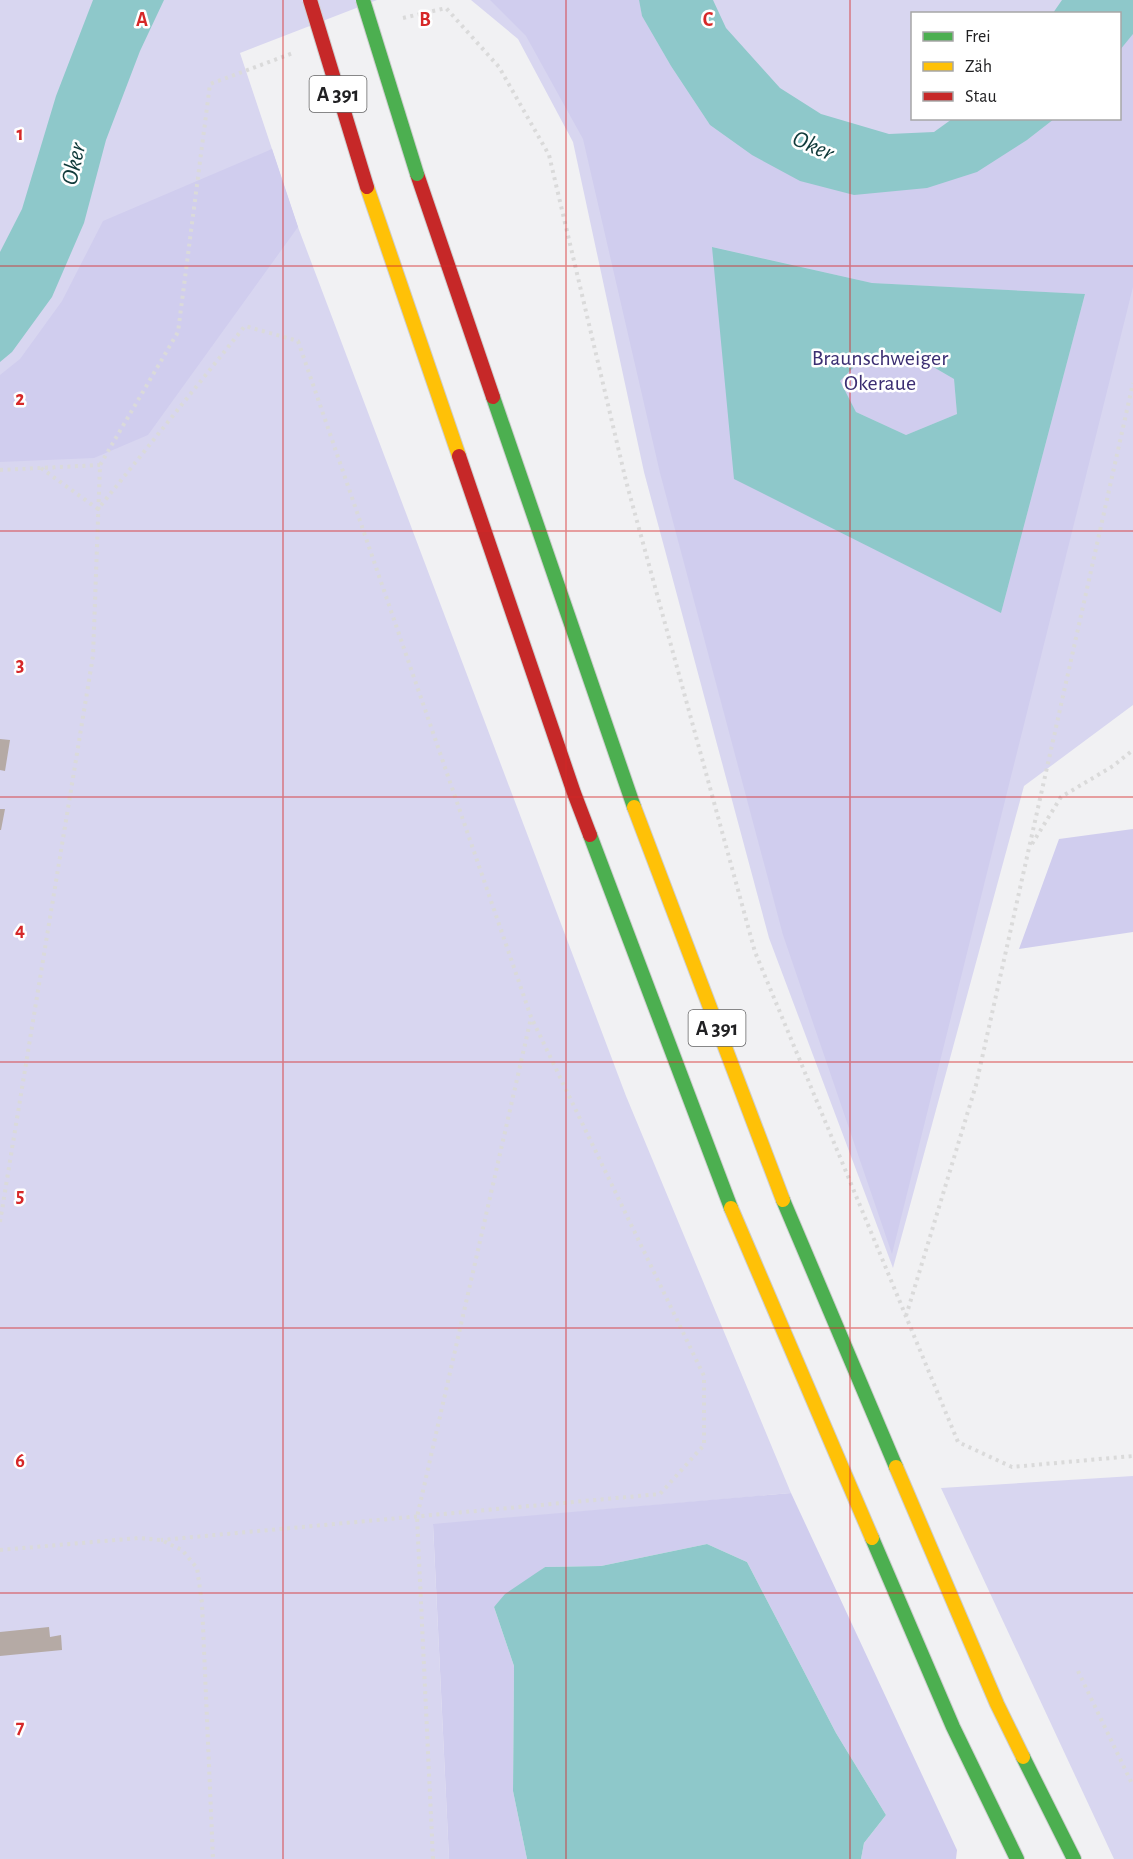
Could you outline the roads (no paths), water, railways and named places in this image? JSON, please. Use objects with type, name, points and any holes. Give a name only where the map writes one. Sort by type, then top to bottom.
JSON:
[{"type":"highway","name":"A 391","points":[[310,0],[367,187],[574,793],[734,1215],[953,1727],[1017,1859]]},
{"type":"highway","name":"A 391","points":[[363,0],[417,174],[622,776],[783,1201],[997,1704],[1074,1859]]},
{"type":"water","name":"Oker","points":[[93,0],[164,0],[140,51],[106,140],[84,223],[52,297],[12,352],[0,362],[0,252],[22,209],[56,96]]},
{"type":"water","name":"Oker","points":[[639,0],[713,0],[726,28],[780,88],[821,114],[889,134],[934,132],[951,120],[1053,120],[1027,140],[977,172],[927,188],[854,195],[800,181],[752,155],[710,125],[671,66],[642,16]]},
{"type":"water","points":[[1062,0],[1133,0],[1133,34],[1121,49],[1121,12],[1054,12]]},
{"type":"water","points":[[712,247],[872,283],[1085,294],[1001,613],[734,479]],"holes":[[[865,356],[923,361],[954,379],[957,414],[906,435],[856,412],[840,381]]]},
{"type":"water","points":[[707,1544],[747,1562],[836,1733],[886,1815],[864,1843],[861,1859],[527,1859],[513,1791],[514,1666],[494,1607],[505,1594],[545,1567],[601,1566]]},
{"type":"park label","name":"Braunschweiger Okeraue","points":[[880,370]]}]
